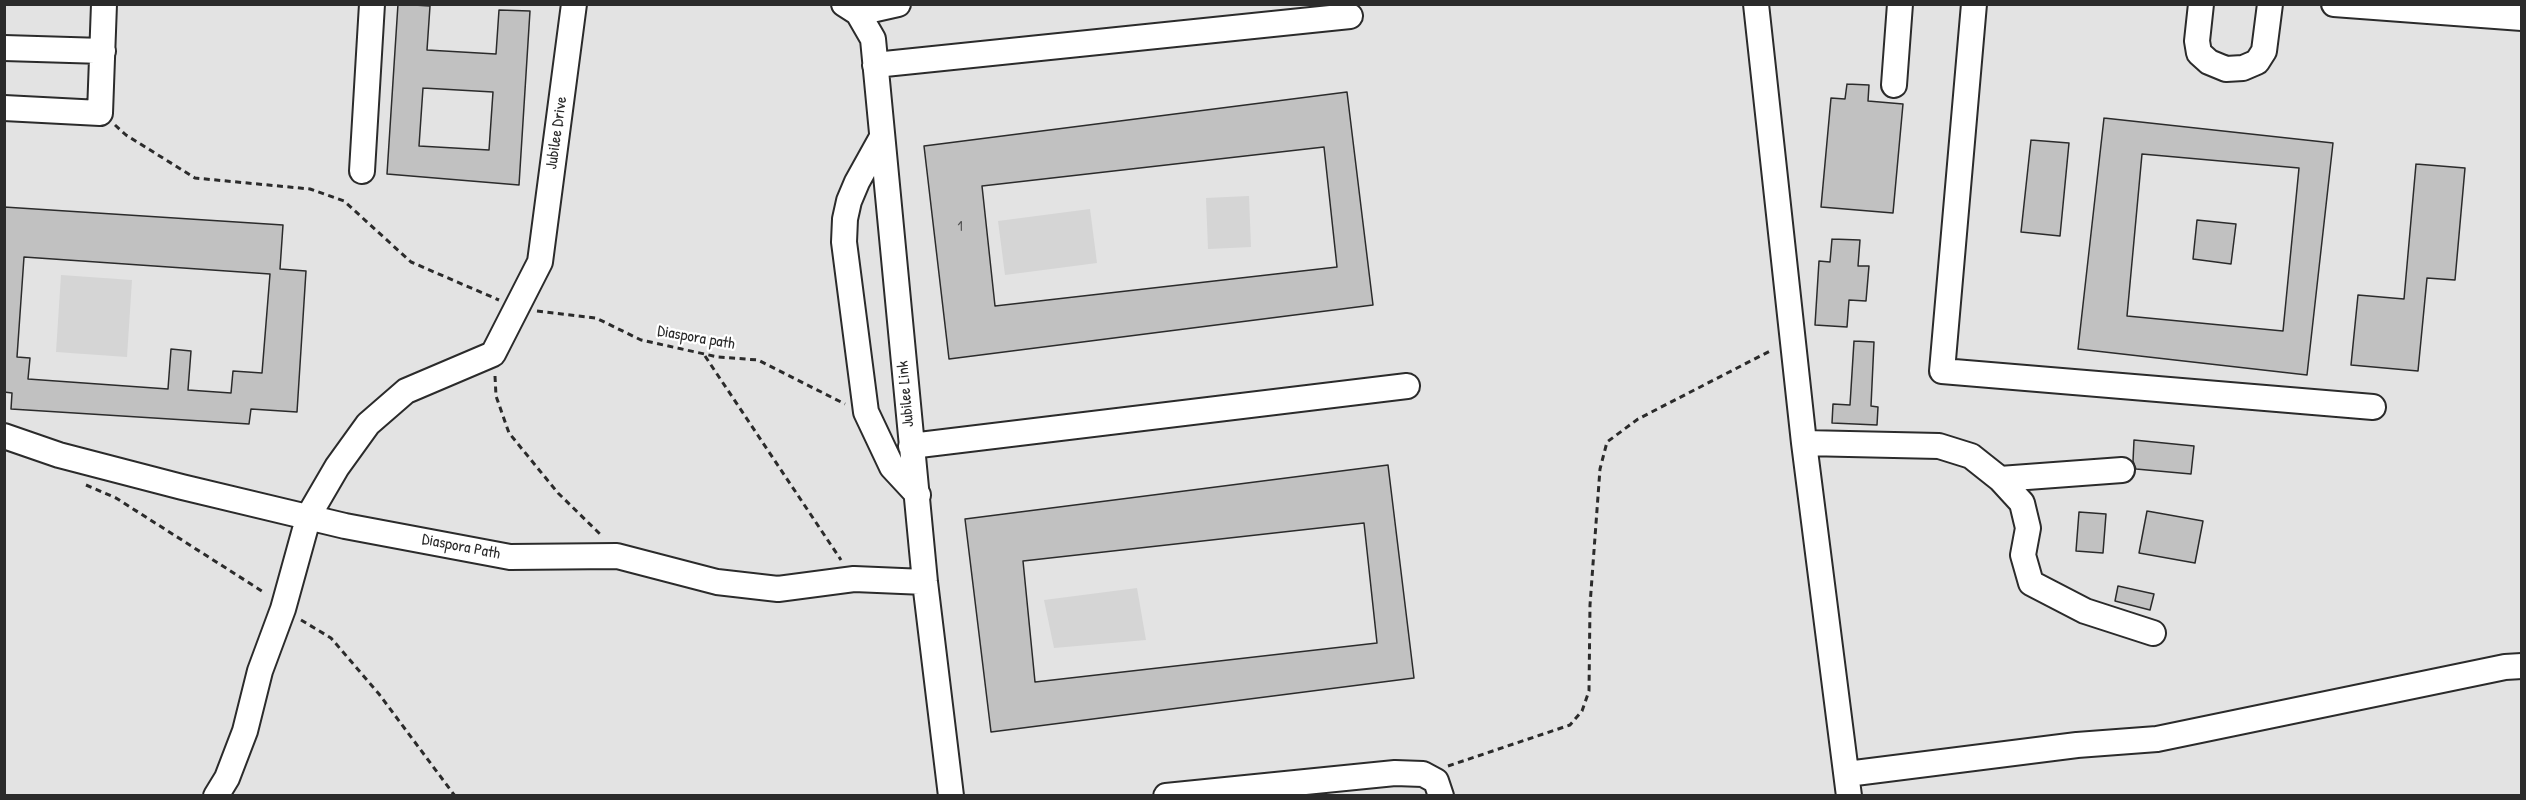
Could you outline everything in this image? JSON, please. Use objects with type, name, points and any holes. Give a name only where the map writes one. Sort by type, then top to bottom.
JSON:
[{"type":"street","points":[[4,108],[100,113],[104,4]]},
{"type":"street","points":[[362,171],[372,4]]},
{"type":"street","name":"Jubilee Drive","points":[[516,308],[540,262],[574,4]]},
{"type":"street","points":[[851,9],[898,4]]},
{"type":"street","points":[[1756,4],[1804,443],[1848,785],[2077,745],[2157,739],[2505,667],[2522,666]]},
{"type":"street","points":[[1894,85],[1900,4]]},
{"type":"street","points":[[1974,4],[1942,371],[2373,407]]},
{"type":"street","points":[[2201,4],[2197,41],[2199,53],[2209,62],[2226,69],[2243,68],[2257,62],[2264,51],[2271,4]]},
{"type":"street","points":[[2334,4],[2522,18]]},
{"type":"street","name":"Jubilee Link","points":[[851,9],[873,39],[925,582],[951,795]]},
{"type":"street","points":[[875,66],[1350,16]]},
{"type":"street","points":[[4,48],[103,51]]},
{"type":"street","points":[[882,137],[857,182],[845,219],[844,242],[866,412],[892,467],[918,495]]},
{"type":"street","points":[[216,795],[227,778],[245,731],[265,654],[283,609],[309,515],[337,467],[368,424],[406,391],[493,354],[516,308]]},
{"type":"street","points":[[911,446],[1407,386]]},
{"type":"street","name":"Diaspora Path","points":[[4,436],[60,455],[182,487],[309,515],[345,526],[510,557],[617,556],[717,582],[778,590],[854,579],[925,582]]},
{"type":"street","points":[[1804,443],[1939,446],[1971,456],[2000,479],[2022,503],[2028,528],[2023,555],[2031,583],[2085,611],[2153,633]]},
{"type":"street","points":[[2000,479],[2122,470]]},
{"type":"street","points":[[1166,795],[1395,773],[1424,774],[1436,781],[1441,795]]},
{"type":"path","name":"Diaspora path","points":[[100,113],[126,135],[195,178],[310,189],[344,201],[411,262],[516,308],[596,318],[641,340],[704,354],[758,360],[826,395],[866,412]]},
{"type":"path","points":[[1424,774],[1570,725],[1582,711],[1589,691],[1590,605],[1600,469],[1607,442],[1638,419],[1793,339]]},
{"type":"path","points":[[493,354],[496,396],[509,433],[558,493],[593,525],[617,556]]},
{"type":"path","points":[[704,354],[854,579]]},
{"type":"path","points":[[84,484],[116,498],[171,532],[270,596],[283,609],[331,638],[379,694],[455,795]]},
{"type":"shaded area","points":[[5,5],[2521,5],[2521,795],[5,796]]},
{"type":"shaded area","points":[[1249,196],[1251,247],[1208,249],[1206,198]]},
{"type":"shaded area","points":[[1090,209],[1097,263],[1005,275],[998,221]]},
{"type":"shaded area","points":[[61,275],[132,280],[127,357],[56,352]]},
{"type":"shaded area","points":[[1137,588],[1146,640],[1054,648],[1044,600]]},
{"type":"building","points":[[398,4],[430,6],[427,50],[496,54],[499,10],[530,11],[519,185],[387,174]],"holes":[[[423,88],[493,92],[489,150],[419,146]]]},
{"type":"building","points":[[1847,84],[1869,85],[1868,101],[1903,104],[1893,213],[1821,207],[1831,98],[1845,99]]},
{"type":"building","points":[[1347,92],[1373,305],[949,359],[924,146]],"holes":[[[1324,147],[1337,267],[995,306],[982,186]]]},
{"type":"building","points":[[2104,118],[2333,143],[2307,375],[2078,349]],"holes":[[[2142,154],[2299,168],[2283,331],[2127,316]]]},
{"type":"building","points":[[2031,140],[2069,143],[2060,236],[2021,232]]},
{"type":"building","points":[[2416,164],[2465,168],[2455,280],[2427,278],[2418,371],[2351,365],[2358,295],[2404,299]]},
{"type":"building","points":[[4,207],[283,225],[280,269],[306,271],[297,412],[251,409],[249,424],[11,409],[12,393],[4,392]],"holes":[[[24,257],[270,274],[262,373],[233,371],[231,393],[188,390],[191,351],[171,349],[168,389],[28,379],[30,358],[17,357]]]},
{"type":"building","points":[[2197,220],[2236,224],[2231,264],[2193,259]]},
{"type":"building","points":[[1832,239],[1860,240],[1858,266],[1869,266],[1866,301],[1849,300],[1847,327],[1815,325],[1819,261],[1830,262]]},
{"type":"building","points":[[1854,341],[1874,342],[1871,406],[1878,407],[1877,425],[1832,423],[1833,404],[1850,405]]},
{"type":"building","points":[[2134,440],[2194,446],[2191,474],[2136,469],[2133,461]]},
{"type":"building","points":[[1388,465],[1414,678],[991,732],[965,519]],"holes":[[[1364,523],[1377,643],[1035,682],[1023,561]]]},
{"type":"building","points":[[2147,511],[2203,521],[2195,563],[2139,553]]},
{"type":"building","points":[[2079,512],[2106,514],[2103,553],[2076,551]]},
{"type":"building","points":[[2118,586],[2154,594],[2150,610],[2115,601]]}]
